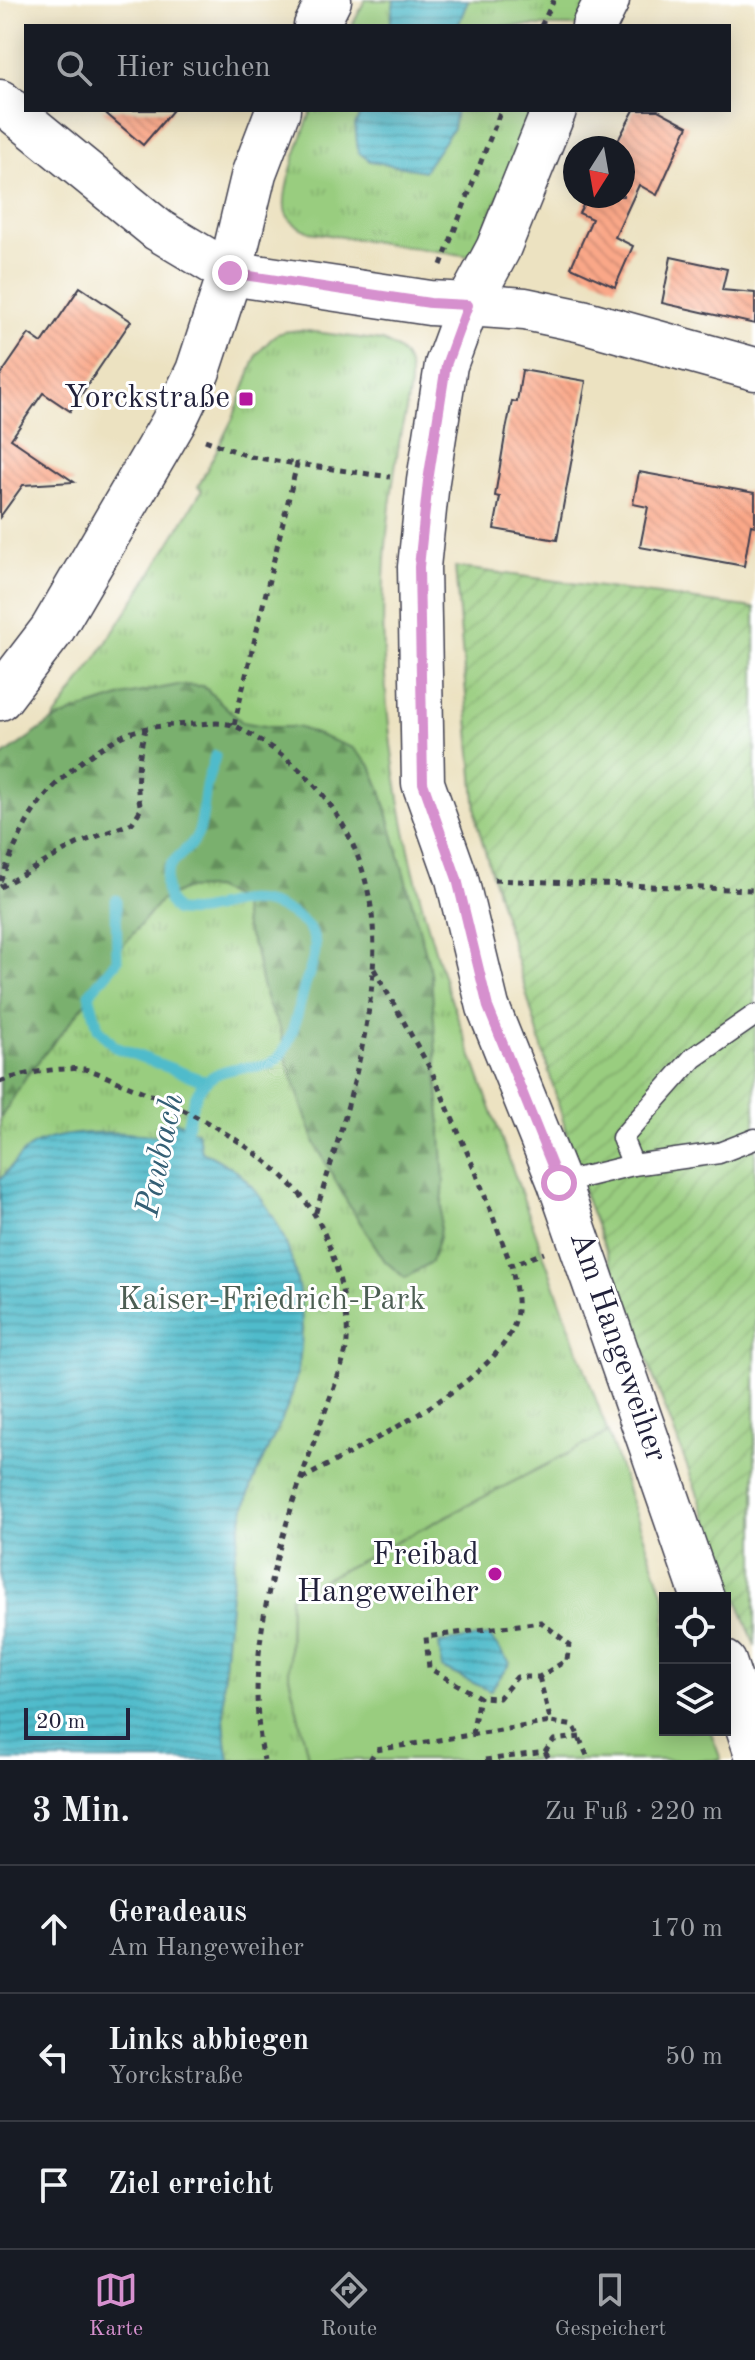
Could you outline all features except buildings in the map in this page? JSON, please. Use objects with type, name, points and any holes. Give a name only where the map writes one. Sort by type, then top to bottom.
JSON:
[{"type":"street","points":[[317,24],[329,0]]},
{"type":"street","points":[[595,24],[607,0]]},
{"type":"street","points":[[0,101],[158,230],[230,273],[449,304],[525,309],[582,321],[755,369]]},
{"type":"street","points":[[0,698],[52,630],[173,423],[198,371],[230,273],[254,173],[277,112]]},
{"type":"street","points":[[449,304],[498,249],[553,112]]},
{"type":"street","name":"Am Hangeweiher","points":[[449,304],[446,365],[428,481],[419,567],[423,783],[457,879],[488,1007],[559,1183],[701,1592]]},
{"type":"street","points":[[726,1664],[755,1751]]},
{"type":"lane","points":[[633,1165],[622,1138],[693,1058],[755,1015]]},
{"type":"lane","points":[[559,1183],[633,1165],[719,1153],[755,1139]]},
{"type":"path","points":[[542,24],[554,0]]},
{"type":"path","points":[[449,304],[443,259],[500,112]]},
{"type":"path","points":[[173,423],[216,446],[251,457],[403,478]]},
{"type":"path","points":[[234,725],[297,464]]},
{"type":"path","points":[[0,881],[44,797],[82,762],[123,735],[145,729],[211,723],[234,725],[285,754],[311,778],[341,821],[361,865],[370,903],[374,968],[349,1102],[315,1215]]},
{"type":"path","points":[[0,887],[77,844],[132,823],[141,809],[136,789],[145,729]]},
{"type":"path","points":[[457,879],[755,890]]},
{"type":"path","points":[[301,1480],[434,1405],[497,1353],[514,1325],[518,1299],[511,1265],[477,1175],[432,1072],[374,968]]},
{"type":"path","points":[[0,1082],[19,1074],[85,1069],[161,1099],[216,1128],[270,1165],[296,1188],[315,1215],[338,1277],[345,1309],[347,1340],[342,1365],[273,1566],[257,1680],[258,1732],[264,1760]]},
{"type":"path","points":[[511,1265],[579,1241]]},
{"type":"path","points":[[541,1622],[569,1644],[567,1660],[539,1677],[517,1677],[499,1698],[479,1697],[429,1668],[426,1637],[541,1622]]},
{"type":"path","points":[[539,1677],[551,1722]]},
{"type":"path","points":[[472,1734],[479,1697]]},
{"type":"path","points":[[370,1760],[376,1750],[551,1722],[574,1726],[589,1760]]},
{"type":"path","points":[[485,1760],[545,1752],[554,1740],[580,1737]]},
{"type":"path","points":[[545,1752],[550,1760]]},
{"type":"green space","points":[[365,0],[590,0],[578,24],[353,24]]},
{"type":"green space","points":[[311,112],[534,112],[478,246],[469,256],[309,232],[293,222],[286,213],[286,192]]},
{"type":"green space","name":"Kaiser-Friedrich-Park","points":[[300,330],[382,341],[398,350],[408,365],[409,392],[392,488],[384,592],[387,706],[403,819],[429,930],[446,985],[608,1433],[290,1597],[289,1676],[309,1760],[0,1760],[0,791],[106,644],[202,490],[198,487],[233,418],[257,354],[275,335]]},
{"type":"green space","points":[[455,567],[755,608],[755,1646],[584,1193],[477,823]]},
{"type":"green space","points":[[178,685],[203,686],[242,722],[270,727],[297,727],[353,748],[371,766],[381,790],[431,972],[444,1182],[439,1237],[431,1262],[405,1278],[385,1261],[347,1202],[315,1143],[287,1062],[280,1029],[261,981],[255,950],[244,924],[241,901],[214,888],[184,889],[160,901],[122,947],[95,992],[27,1075],[0,1119],[0,758],[51,722],[76,711],[126,695]]},
{"type":"green space","name":"Freibad Hangeweiher","points":[[608,1433],[663,1592],[659,1592],[659,1736],[712,1736],[721,1760],[309,1760],[289,1676],[290,1597]]},
{"type":"water","points":[[394,0],[468,0],[459,24],[390,24]]},
{"type":"water","points":[[361,112],[456,112],[453,128],[424,171],[370,161],[358,152],[355,125]]},
{"type":"water","points":[[176,1121],[198,1133],[201,1151],[237,1172],[261,1198],[288,1249],[301,1305],[302,1334],[293,1390],[252,1487],[237,1543],[224,1670],[224,1724],[229,1760],[0,1760],[0,1180],[25,1151],[52,1138],[108,1132],[157,1136]]},
{"type":"water","points":[[489,1636],[510,1663],[490,1691],[442,1668],[439,1643]]},
{"type":"waterway","name":"Paubach","points":[[185,1140],[195,1098],[208,1079],[232,1069],[267,1065],[282,1053],[294,1025],[315,949],[307,926],[279,907],[248,901],[200,911],[176,911],[170,903],[166,877],[173,862],[190,846],[199,831],[215,756]]},
{"type":"waterway","points":[[116,900],[117,961],[89,994],[98,1028],[115,1047],[204,1081]]},
{"type":"place","name":"Yorckstraße","points":[[246,399]]},
{"type":"place","name":"Freibad Hangeweiher","points":[[495,1574]]},
{"type":"route","points":[[230,273],[430,303],[468,305],[446,365],[428,481],[419,567],[423,783],[457,879],[488,1007],[559,1183]]}]
